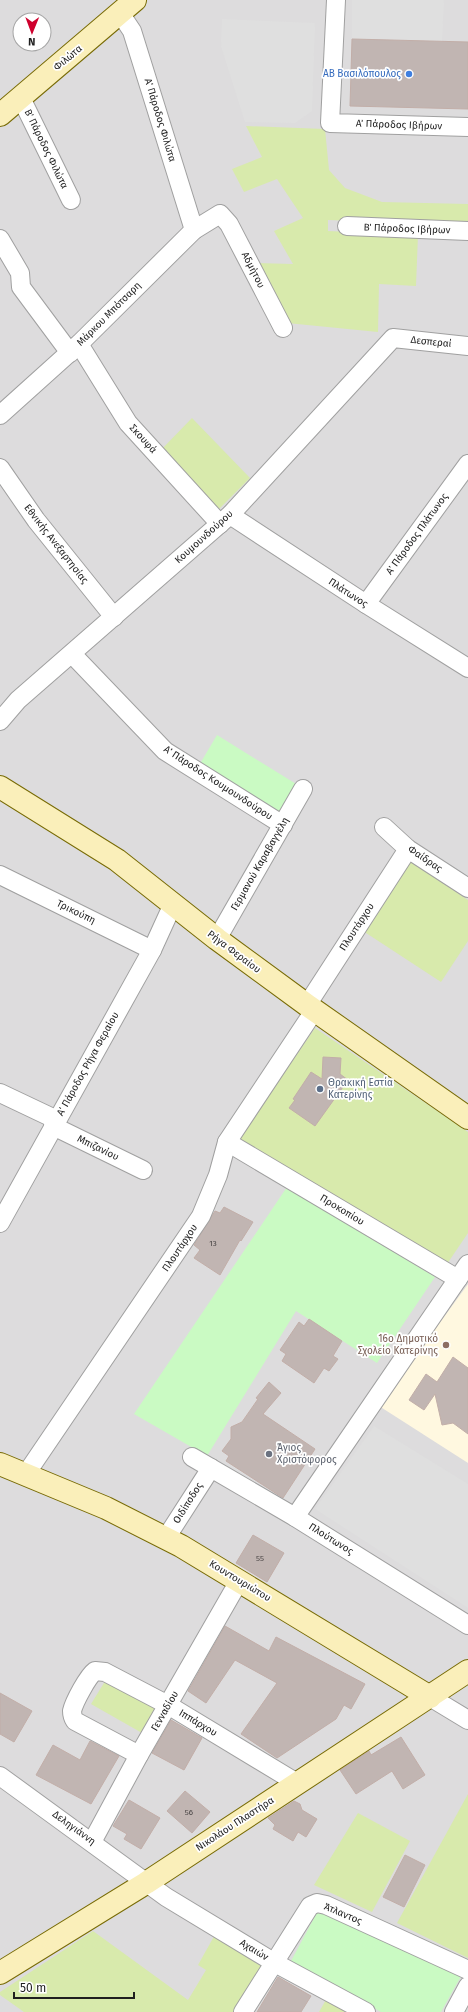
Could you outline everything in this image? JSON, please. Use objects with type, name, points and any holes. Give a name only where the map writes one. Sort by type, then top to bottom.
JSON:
[{"type":"street","name":"Α΄ Πάροδος Ιβήρων","points":[[336,0],[330,123],[468,127]]},
{"type":"street","name":"Φιλώτα","points":[[0,115],[128,6]]},
{"type":"street","name":"Α΄ Πάροδος Φιλώτα","points":[[128,6],[132,30],[194,230]]},
{"type":"street","name":"Β΄ Πάροδος Φιλώτα","points":[[21,98],[71,200]]},
{"type":"street","name":"Μάρκου Μπότσαρη","points":[[0,415],[74,349],[194,230],[220,214]]},
{"type":"street","name":"Αδμήτου","points":[[220,214],[229,224],[283,328]]},
{"type":"street","name":"Β΄ Πάροδος Ιβήρων","points":[[347,226],[468,231]]},
{"type":"street","name":"Σκουφά","points":[[0,239],[20,272],[21,287],[74,349],[128,423],[225,520]]},
{"type":"street","name":"Δεσπεραί","points":[[393,338],[468,346]]},
{"type":"street","name":"Κουμουνδούρου","points":[[0,721],[18,700],[225,520],[393,338]]},
{"type":"street","name":"Α΄ Πάροδος Πλάτωνος","points":[[366,604],[468,464]]},
{"type":"street","name":"Εθνικής Ανεξαρτησίας","points":[[0,468],[36,520],[114,617]]},
{"type":"street","name":"Πλάτωνος","points":[[225,520],[366,604],[468,668]]},
{"type":"street","name":"Α΄ Πάροδος Κουμουνδούρου","points":[[72,654],[165,751],[283,825]]},
{"type":"street","name":"Ρήγα Φεραίου","points":[[0,787],[117,860],[217,939],[310,1008],[468,1118]]},
{"type":"street","name":"Γερμανού Καραβαγγέλη","points":[[217,939],[303,788]]},
{"type":"street","name":"Φαίδρας","points":[[384,827],[408,849],[468,888]]},
{"type":"street","name":"Πλουτάρχου","points":[[26,1474],[201,1216],[218,1175],[228,1142],[408,849]]},
{"type":"street","name":"Τρικούπη","points":[[0,875],[152,950]]},
{"type":"street","name":"Α΄ Πάροδος Ρήγα Φεραίου","points":[[0,1223],[152,950],[173,904]]},
{"type":"street","name":"Μπιζανίου","points":[[0,1093],[143,1170]]},
{"type":"street","name":"Προκοπίου","points":[[228,1142],[458,1279]]},
{"type":"street","points":[[295,1517],[468,1264]]},
{"type":"street","name":"Πλούτωνος","points":[[192,1456],[295,1517],[468,1625]]},
{"type":"street","name":"Κουντουριώτου","points":[[0,1464],[106,1508],[166,1538],[468,1720]]},
{"type":"street","name":"Οιδίποδος","points":[[166,1538],[210,1468]]},
{"type":"street","name":"Γενναδίου","points":[[92,1842],[139,1755],[239,1581]]},
{"type":"street","name":"Νικολάου Πλαστήρα","points":[[0,1973],[146,1883],[430,1697],[468,1670]]},
{"type":"street","name":"Ιππάρχου","points":[[139,1755],[75,1721],[72,1716],[74,1707],[88,1678],[96,1671],[105,1672],[168,1705],[297,1783]]},
{"type":"street","name":"Δεληγιάννη","points":[[0,1776],[146,1883]]},
{"type":"street","name":"Αχαιών","points":[[146,1883],[166,1897],[275,1963],[366,2012]]},
{"type":"street","name":"Άτλαντος","points":[[243,2012],[310,1906],[317,1903],[326,1905],[468,1970]]},
{"type":"street","points":[[454,2012],[468,1986]]},
{"type":"shaded area","points":[[0,0],[468,0],[468,2012],[0,2012]]},
{"type":"shaded area","points":[[352,0],[444,0],[442,42],[352,39]]},
{"type":"shaded area","points":[[222,19],[315,23],[312,111],[295,123],[245,122],[221,46]]},
{"type":"shaded area","name":"16ο Δημοτικό Σχολείο Κατερίνης","points":[[468,1284],[468,1463],[379,1406]]},
{"type":"shaded area","points":[[374,1426],[468,1484],[468,1608],[315,1509]]},
{"type":"green space","points":[[246,126],[325,129],[329,170],[345,188],[382,202],[468,204],[468,225],[328,220],[328,231],[418,235],[416,286],[379,284],[378,332],[287,323],[255,263],[293,264],[274,231],[303,218],[277,179],[244,192],[232,169],[262,157]]},
{"type":"green space","points":[[192,418],[250,478],[216,512],[159,452]]},
{"type":"green space","points":[[217,735],[301,787],[282,819],[198,767]]},
{"type":"green space","points":[[410,861],[468,900],[468,941],[441,982],[363,931]]},
{"type":"green space","points":[[315,1028],[468,1132],[468,1233],[447,1264],[239,1139]]},
{"type":"green space","points":[[287,1187],[435,1277],[377,1363],[296,1311],[207,1456],[134,1414]]},
{"type":"green space","points":[[112,1670],[162,1699],[142,1733],[91,1704]]},
{"type":"green space","points":[[468,1794],[468,1958],[397,1923]]},
{"type":"green space","points":[[358,1813],[410,1841],[372,1912],[314,1885]]},
{"type":"green space","points":[[320,1907],[464,1971],[441,2012],[381,2012],[291,1961]]},
{"type":"green space","points":[[93,1931],[188,2000],[206,1970],[198,1965],[217,1931],[270,1964],[240,2012],[24,2012],[0,1995],[0,1992]]},
{"type":"green space","points":[[327,1998],[351,2012],[319,2012]]},
{"type":"building","name":"ΑΒ Βασιλόπουλος","points":[[352,39],[468,42],[468,109],[350,106]]},
{"type":"building","name":"Θρακική Εστία Κατερίνης","points":[[323,1057],[341,1058],[340,1074],[348,1080],[315,1126],[289,1108],[295,1100],[293,1099],[311,1072],[322,1079]]},
{"type":"building","points":[[224,1207],[253,1222],[241,1241],[240,1240],[220,1275],[194,1258],[200,1250],[194,1245],[215,1211],[220,1213]]},
{"type":"building","points":[[309,1319],[342,1341],[333,1356],[338,1359],[329,1371],[324,1368],[314,1383],[282,1361],[286,1354],[280,1350],[299,1322],[304,1326]]},
{"type":"building","points":[[453,1357],[468,1368],[468,1434],[453,1423],[442,1425],[435,1394],[424,1410],[409,1400],[426,1374],[437,1382]]},
{"type":"building","name":"Άγιος Χριστόφορος","points":[[269,1382],[281,1393],[263,1414],[315,1449],[283,1498],[226,1461],[229,1456],[222,1451],[231,1439],[231,1427],[242,1422],[258,1399],[256,1398]]},
{"type":"building","points":[[253,1535],[284,1553],[267,1582],[236,1563]]},
{"type":"building","points":[[225,1626],[269,1651],[276,1637],[365,1684],[351,1709],[344,1705],[336,1719],[277,1758],[241,1734],[277,1683],[235,1660],[206,1703],[188,1691]]},
{"type":"building","points":[[0,1693],[32,1711],[14,1742],[0,1734]]},
{"type":"building","points":[[171,1720],[202,1738],[184,1770],[152,1753]]},
{"type":"building","points":[[401,1737],[425,1775],[403,1789],[392,1771],[356,1794],[340,1770],[369,1751],[371,1755]]},
{"type":"building","points":[[90,1741],[119,1756],[91,1804],[36,1775],[53,1745],[80,1760]]},
{"type":"building","points":[[185,1791],[210,1812],[192,1833],[167,1811]]},
{"type":"building","points":[[129,1800],[160,1818],[141,1849],[124,1839],[127,1834],[113,1826]]},
{"type":"building","points":[[294,1801],[300,1804],[302,1810],[317,1819],[306,1837],[298,1832],[293,1841],[273,1829],[275,1825],[268,1818]]},
{"type":"building","points":[[405,1855],[425,1865],[404,1907],[383,1897]]},
{"type":"building","points":[[278,1977],[311,1996],[301,2012],[257,2012]]},
{"type":"place","name":"ΑΒ Βασιλόπουλος","points":[[409,74]]},
{"type":"place","name":"Θρακική Εστία Κατερίνης","points":[[320,1089]]},
{"type":"place","name":"16ο Δημοτικό Σχολείο Κατερίνης","points":[[446,1345]]},
{"type":"place","name":"Άγιος Χριστόφορος","points":[[269,1454]]}]
